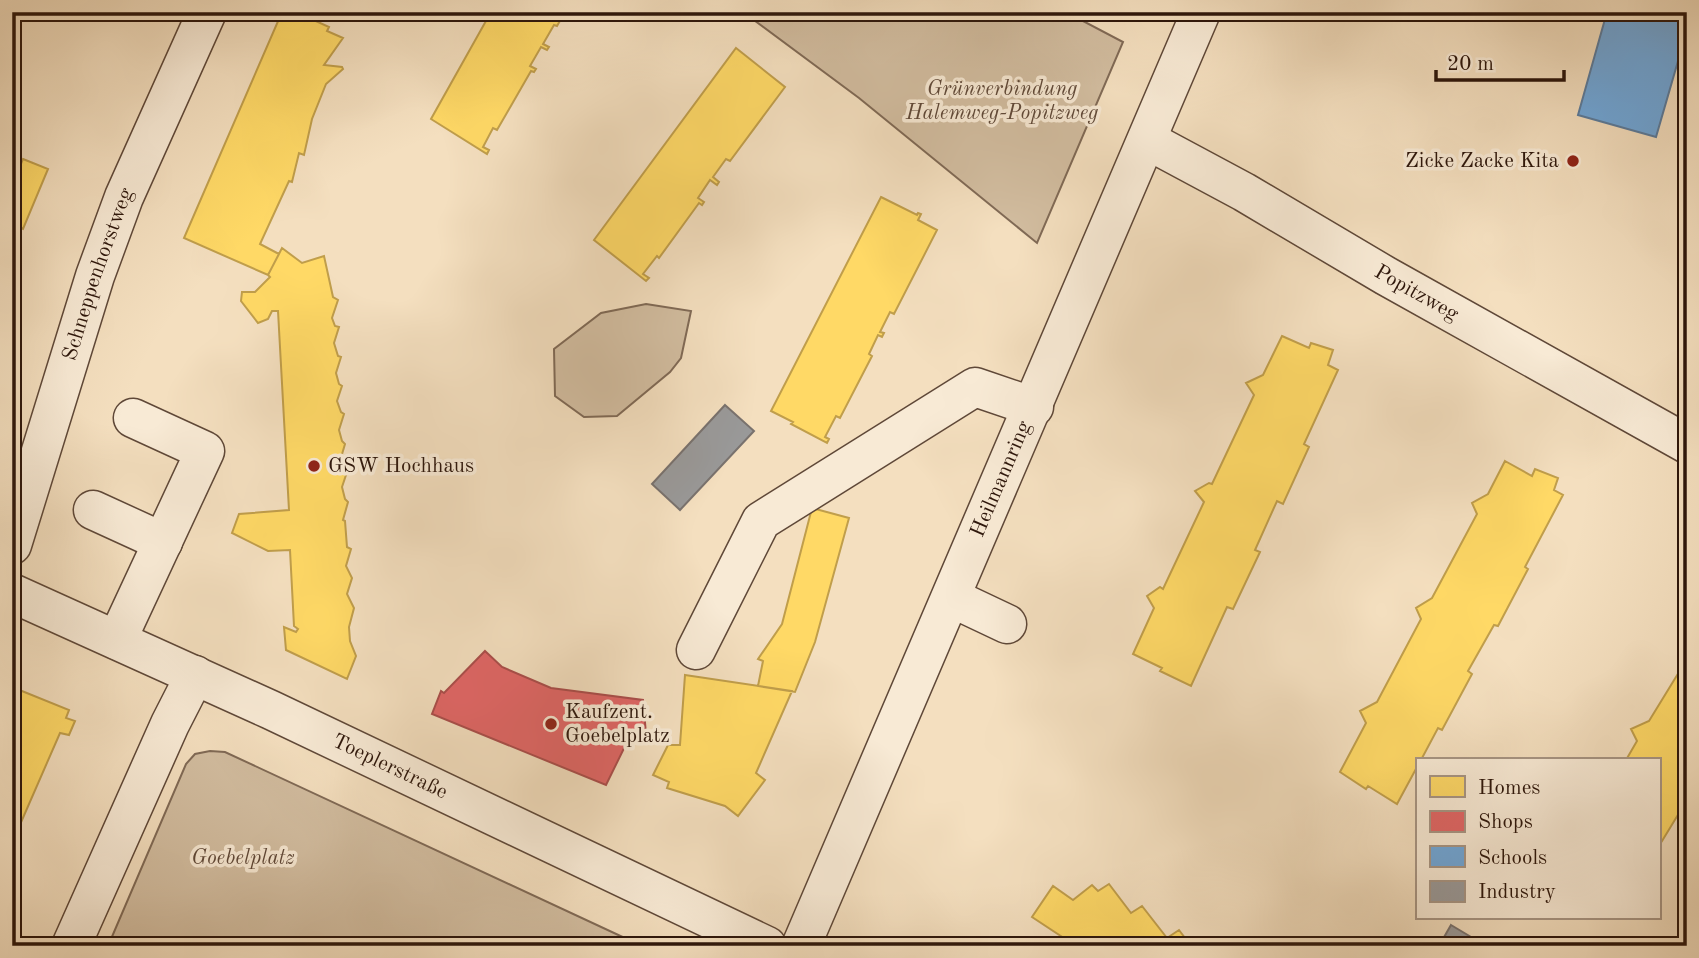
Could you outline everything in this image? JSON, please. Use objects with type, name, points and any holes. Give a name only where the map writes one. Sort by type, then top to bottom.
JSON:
[{"type":"street","name":"Schneppenhorstweg","points":[[12,545],[99,265],[124,197],[207,12]]},
{"type":"street","name":"Heilmannring","points":[[802,946],[1201,12]]},
{"type":"street","name":"Popitzweg","points":[[1147,140],[1244,192],[1386,276],[1687,444]]},
{"type":"street","points":[[696,650],[761,521],[975,387],[1034,407]]},
{"type":"street","points":[[117,640],[205,452],[133,418]]},
{"type":"street","points":[[93,510],[163,542]]},
{"type":"street","name":"Toeplerstraße","points":[[12,593],[195,675],[766,946]]},
{"type":"street","points":[[952,598],[1007,624]]},
{"type":"street","points":[[71,946],[170,723],[195,675]]},
{"type":"green space","name":"Grünverbindung Halemweg-Popitzweg","points":[[743,12],[1066,12],[1123,42],[1037,243],[859,98]]},
{"type":"green space","points":[[646,304],[691,311],[681,358],[670,372],[617,416],[584,417],[555,396],[554,349],[601,313]]},
{"type":"green space","name":"Goebelplatz","points":[[225,752],[642,946],[108,946],[186,764],[195,754]]},
{"type":"building: Homes","points":[[282,12],[296,12],[329,27],[327,31],[343,38],[324,65],[343,69],[326,84],[312,119],[304,155],[299,153],[292,182],[289,181],[260,244],[279,254],[268,275],[184,238]]},
{"type":"building: Homes","points":[[491,12],[565,12],[543,44],[549,47],[547,50],[541,47],[530,66],[536,69],[531,71],[497,130],[493,128],[483,147],[489,150],[487,154],[431,119]]},
{"type":"building: Homes","points":[[736,48],[785,87],[730,161],[726,159],[713,177],[719,182],[717,185],[710,180],[698,198],[704,202],[702,205],[699,203],[659,258],[657,256],[643,274],[649,278],[646,281],[594,240]]},
{"type":"building: Homes","points":[[23,159],[48,169],[23,229],[12,224],[12,160],[21,164]]},
{"type":"building: Homes","points":[[881,197],[917,215],[921,214],[918,220],[937,230],[894,314],[890,312],[880,332],[884,333],[882,337],[878,335],[869,354],[872,356],[840,418],[836,416],[825,437],[829,439],[827,443],[771,411]]},
{"type":"building: Homes","name":"GSW Hochhaus","points":[[282,248],[302,263],[324,256],[333,297],[338,300],[332,318],[335,326],[339,327],[334,343],[338,356],[341,357],[336,373],[342,386],[337,401],[344,414],[339,430],[345,444],[340,461],[343,470],[347,472],[342,487],[348,502],[343,520],[347,547],[351,549],[346,566],[352,578],[347,594],[354,608],[349,627],[350,641],[356,656],[347,679],[286,650],[284,627],[296,632],[298,629],[294,626],[290,550],[268,551],[232,533],[239,514],[289,510],[278,311],[272,311],[268,319],[258,323],[241,301],[242,292],[255,292],[270,277],[268,275]]},
{"type":"building: Homes","points":[[1282,336],[1309,348],[1311,343],[1333,350],[1328,365],[1338,370],[1304,444],[1309,447],[1283,504],[1277,501],[1255,550],[1260,552],[1233,609],[1227,607],[1191,686],[1133,654],[1154,608],[1147,596],[1160,587],[1163,589],[1204,502],[1195,491],[1212,484],[1254,395],[1246,383],[1263,375]]},
{"type":"building: Homes","points":[[1505,461],[1532,476],[1535,469],[1558,478],[1554,490],[1563,495],[1498,626],[1494,625],[1468,671],[1472,674],[1442,730],[1438,728],[1422,758],[1416,758],[1416,769],[1397,804],[1340,772],[1366,723],[1360,711],[1377,702],[1421,619],[1416,608],[1432,598],[1477,514],[1472,503],[1488,494]]},
{"type":"building: Homes","points":[[812,508],[849,518],[815,642],[795,692],[758,686],[763,661],[758,659],[782,624]]},
{"type":"building: Homes","points":[[1687,659],[1687,789],[1684,793],[1687,800],[1660,844],[1660,758],[1627,758],[1637,741],[1631,729],[1649,721]]},
{"type":"building: Homes","points":[[685,675],[792,691],[756,773],[765,780],[738,816],[725,806],[667,788],[669,782],[653,775],[668,745],[680,745]]},
{"type":"building: Homes","points":[[12,687],[69,710],[66,718],[75,721],[69,735],[60,733],[12,843]]},
{"type":"building: Homes","points":[[1109,884],[1131,913],[1142,906],[1167,938],[1179,930],[1191,946],[1076,946],[1032,917],[1053,886],[1073,900],[1092,885],[1098,891]]},
{"type":"building: Shops","name":"Kaufzent. Goebelplatz","points":[[485,651],[502,667],[551,688],[643,700],[646,734],[630,736],[606,785],[432,714],[441,691],[444,693]]},
{"type":"building: Schools","points":[[1607,12],[1687,12],[1687,30],[1656,137],[1578,115]]},
{"type":"building: Industry","points":[[725,405],[754,431],[680,510],[652,484]]},
{"type":"building: Industry","points":[[1451,925],[1486,946],[1439,946]]},
{"type":"place","name":"Zicke Zacke Kita","points":[[1573,161]]},
{"type":"place","name":"GSW Hochhaus","points":[[314,466]]},
{"type":"place","name":"Kaufzent. Goebelplatz","points":[[551,724]]}]
